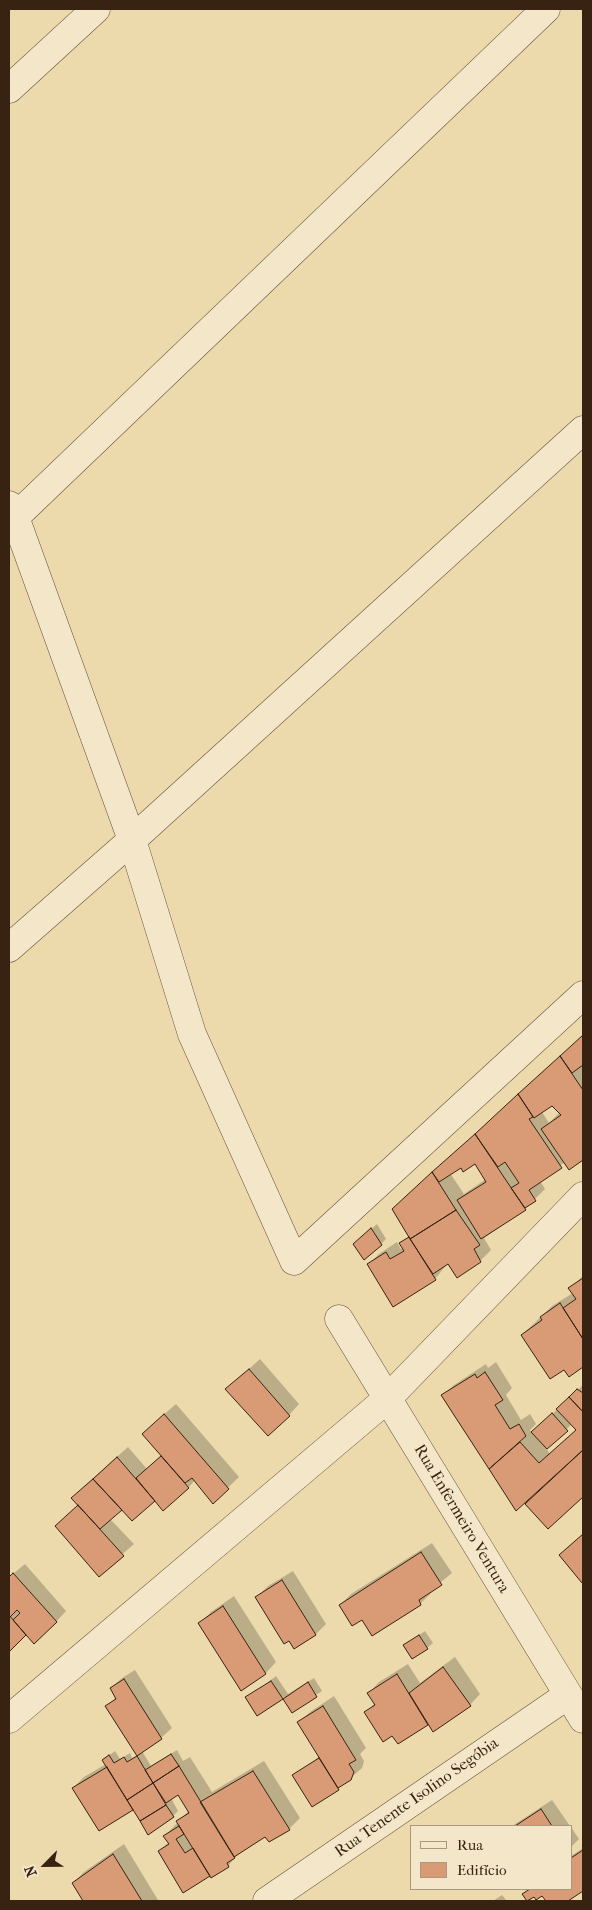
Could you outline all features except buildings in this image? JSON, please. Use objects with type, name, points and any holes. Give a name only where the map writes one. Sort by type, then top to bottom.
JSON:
[{"type":"street","points":[[9,89],[96,9]]},
{"type":"street","points":[[546,9],[11,515],[132,840],[192,1034],[294,1261],[583,995]]},
{"type":"street","points":[[9,948],[132,840],[583,430]]},
{"type":"street","points":[[9,1719],[388,1399],[583,1196]]},
{"type":"street","name":"Rua Enfermeiro Ventura","points":[[339,1320],[583,1719]]},
{"type":"street","name":"Rua Tenente Isolino Segóbia","points":[[267,1901],[568,1696]]}]
